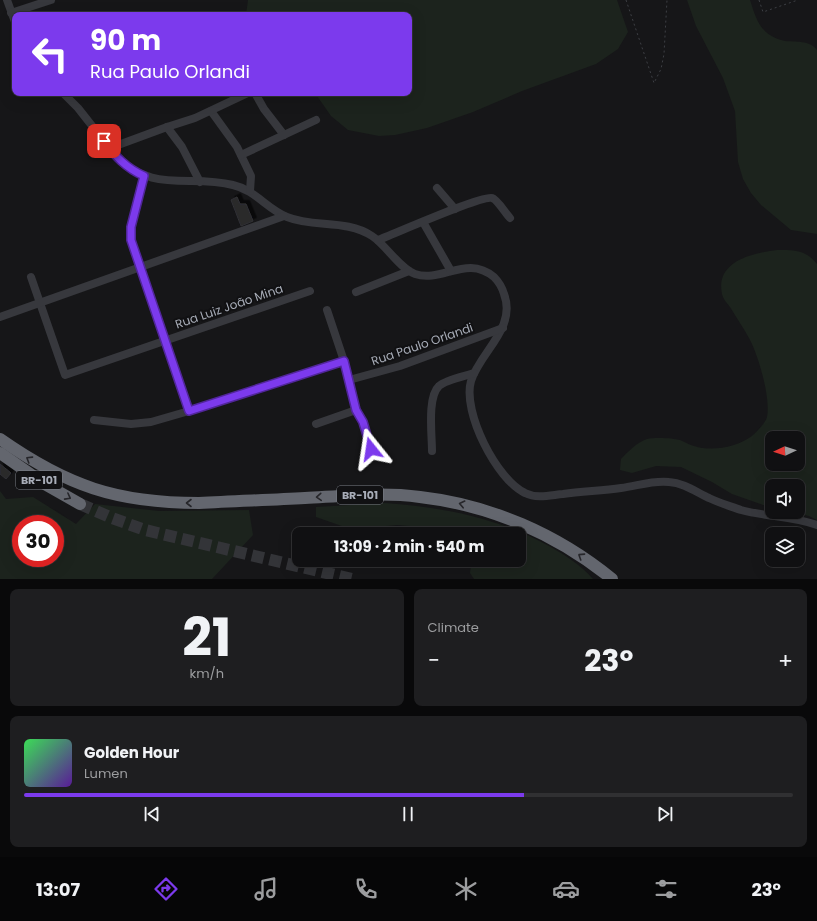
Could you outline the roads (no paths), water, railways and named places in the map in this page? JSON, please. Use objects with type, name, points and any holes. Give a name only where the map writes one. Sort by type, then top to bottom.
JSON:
[{"type":"highway","name":"BR-101","points":[[0,439],[45,468],[74,482],[106,493],[138,500],[199,503],[355,495],[396,495],[442,500],[467,505],[508,518],[546,535],[584,558],[612,579]]},
{"type":"highway","name":"BR-101","points":[[0,453],[43,483],[80,504]]},
{"type":"street","points":[[7,0],[11,12],[51,0]]},
{"type":"street","points":[[66,96],[78,108],[125,165],[144,176],[169,181],[232,184],[250,191],[284,216],[303,221],[347,226],[365,232],[378,240],[409,271],[417,275],[427,276],[469,268],[487,273],[495,278],[501,285],[506,300],[505,319],[503,328],[474,373],[469,393],[470,404],[490,457],[505,476],[525,494],[549,496],[620,488],[649,483],[671,482],[711,499],[745,511],[789,517],[817,525]]},
{"type":"street","points":[[110,148],[196,118],[242,96]]},
{"type":"street","points":[[257,96],[264,109],[284,135]]},
{"type":"street","points":[[212,111],[231,137],[251,176],[250,191]]},
{"type":"street","points":[[241,155],[316,120]]},
{"type":"street","points":[[167,127],[182,147],[200,182]]},
{"type":"street","points":[[144,176],[130,234],[189,411]]},
{"type":"street","points":[[437,188],[455,209]]},
{"type":"street","points":[[378,240],[455,209],[480,200],[492,198],[496,200],[510,218]]},
{"type":"street","points":[[0,317],[284,216]]},
{"type":"street","points":[[423,222],[451,271]]},
{"type":"street","points":[[356,292],[409,271]]},
{"type":"street","points":[[31,277],[40,303]]},
{"type":"street","name":"Rua Luiz João Mina","points":[[40,303],[65,375],[310,291]]},
{"type":"street","points":[[327,310],[344,361],[356,410],[363,422],[371,449]]},
{"type":"street","name":"Rua Paulo Orlandi","points":[[349,380],[400,366],[503,328]]},
{"type":"street","points":[[94,420],[140,424],[163,419],[344,361]]},
{"type":"street","points":[[432,451],[432,405],[436,390],[439,385],[474,373]]},
{"type":"street","points":[[316,424],[356,410]]},
{"type":"tunnel","points":[[80,504],[145,530],[352,579]]}]
